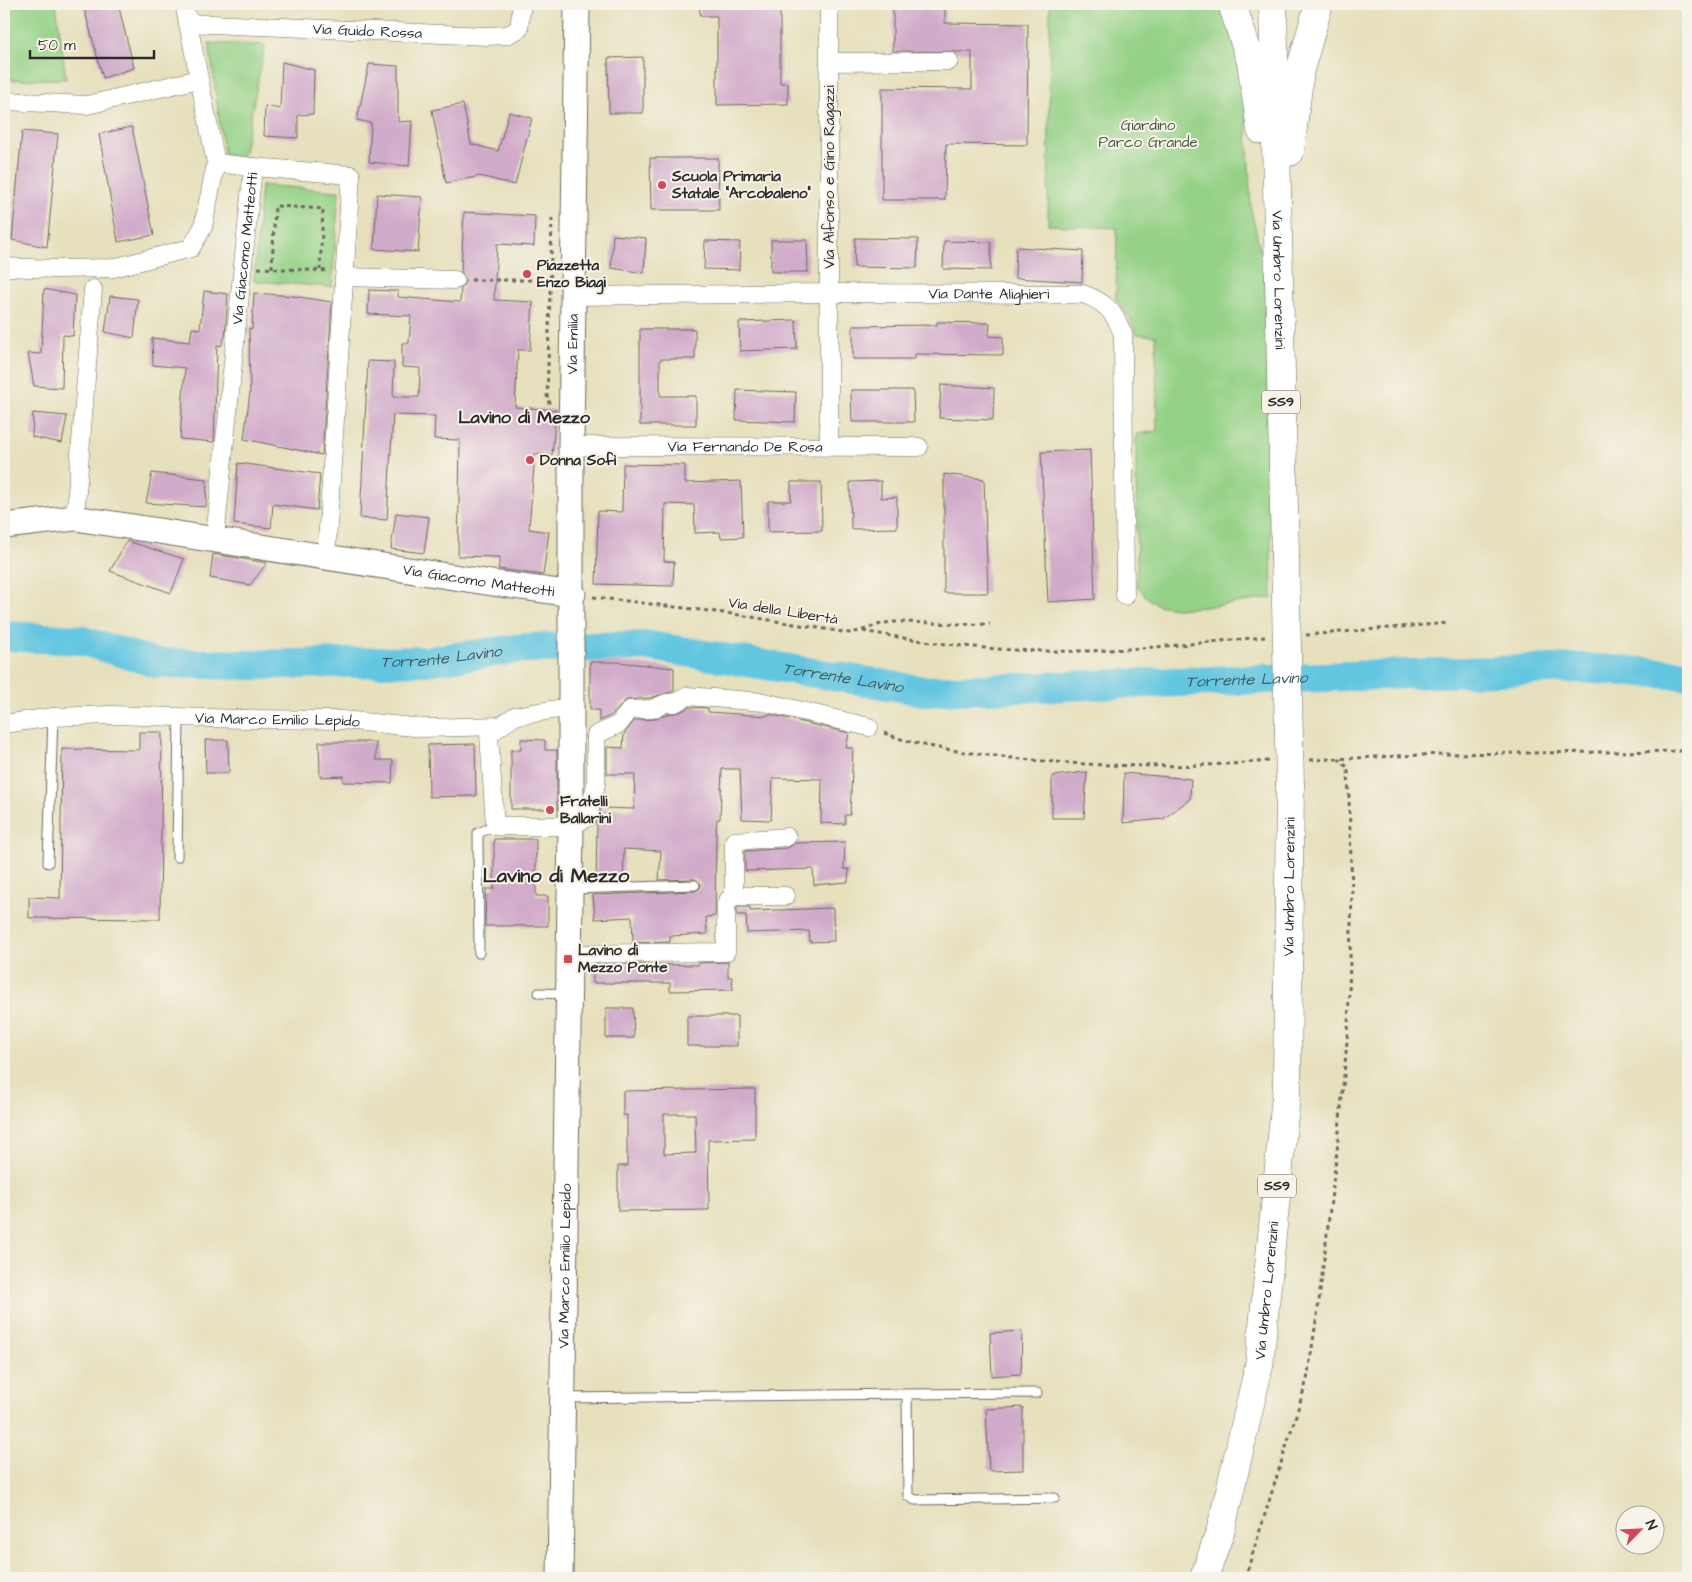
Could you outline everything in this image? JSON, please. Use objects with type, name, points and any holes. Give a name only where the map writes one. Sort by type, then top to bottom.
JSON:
[{"type":"main road","name":"Via Emilia","points":[[573,600],[571,446],[576,4]]},
{"type":"main road","points":[[1232,4],[1251,62],[1278,248]]},
{"type":"main road","name":"Via Umbro Lorenzini","points":[[1204,1578],[1221,1529],[1259,1366],[1288,1086],[1290,786],[1273,4]]},
{"type":"main road","points":[[1278,248],[1300,70],[1319,4]]},
{"type":"main road","name":"Via Giacomo Matteotti","points":[[4,526],[75,518],[215,538],[573,600]]},
{"type":"main road","name":"Via Marco Emilio Lepido","points":[[560,1578],[571,826],[570,707],[573,600]]},
{"type":"street","points":[[4,267],[57,269],[113,268],[191,248],[204,227],[216,163],[184,4]]},
{"type":"street","name":"Via Guido Rossa","points":[[188,23],[507,35],[519,29],[522,4]]},
{"type":"street","name":"Via Alfonso e Gino Ragazzi","points":[[829,4],[829,445]]},
{"type":"street","points":[[829,62],[949,61]]},
{"type":"street","points":[[4,100],[87,105],[199,79]]},
{"type":"street","points":[[216,163],[253,167]]},
{"type":"street","name":"Via Giacomo Matteotti","points":[[215,538],[253,167],[351,175],[326,557]]},
{"type":"street","points":[[345,274],[455,280]]},
{"type":"street","name":"Via Dante Alighieri","points":[[573,288],[1083,294],[1099,300],[1116,317],[1123,334],[1125,596]]},
{"type":"street","points":[[75,518],[93,289]]},
{"type":"street","name":"Via Fernando De Rosa","points":[[571,446],[829,445],[919,447]]},
{"type":"street","points":[[500,726],[489,734],[495,826],[571,826],[582,822],[590,812],[596,784],[596,735],[619,724],[630,710],[652,709],[666,703],[675,703],[687,696],[764,702],[869,727]]},
{"type":"street","name":"Via Marco Emilio Lepido","points":[[4,724],[53,718],[111,715],[342,720],[424,728],[500,726],[515,716],[570,707]]},
{"type":"street","points":[[734,896],[734,840],[787,837]]},
{"type":"street","points":[[568,954],[726,952],[726,904],[730,898],[734,896],[786,896]]},
{"type":"lane","points":[[177,857],[179,717]]},
{"type":"lane","points":[[48,863],[53,718]]},
{"type":"lane","points":[[479,953],[478,833],[495,826]]},
{"type":"lane","points":[[570,889],[696,886]]},
{"type":"lane","points":[[540,993],[568,995]]},
{"type":"lane","points":[[562,1398],[1037,1393]]},
{"type":"lane","points":[[907,1394],[908,1496],[915,1500],[1055,1498]]},
{"type":"path","points":[[272,268],[275,206],[323,209],[320,270]]},
{"type":"path","points":[[243,267],[320,270],[345,274]]},
{"type":"path","points":[[455,280],[573,288]]},
{"type":"path","name":"Via della Libertà","points":[[573,600],[733,614],[850,633],[863,631],[877,624],[895,622],[990,624]]},
{"type":"path","points":[[1301,635],[1448,622]]},
{"type":"path","points":[[863,631],[922,642],[1044,652],[1085,651],[1274,636]]},
{"type":"path","points":[[1245,1578],[1307,1380],[1338,1142],[1348,1030],[1352,891],[1348,768],[1340,759]]},
{"type":"green space","points":[[4,4],[56,4],[66,79],[4,80]]},
{"type":"green space","points":[[595,4],[678,4],[678,5],[595,6]]},
{"type":"green space","name":"Giardino Parco Grande","points":[[1050,4],[1226,4],[1245,86],[1251,209],[1265,272],[1272,598],[1216,606],[1174,608],[1151,601],[1137,585],[1136,434],[1157,431],[1156,336],[1136,334],[1130,318],[1116,300],[1117,228],[1048,225]]},
{"type":"green space","points":[[209,43],[265,45],[243,156],[224,155]]},
{"type":"green space","points":[[261,185],[339,191],[332,287],[254,281]]},
{"type":"building","points":[[83,4],[118,4],[134,68],[103,78]]},
{"type":"building","points":[[698,4],[780,4],[780,83],[788,83],[788,104],[717,105],[717,16],[701,16]]},
{"type":"building","points":[[893,4],[945,4],[945,23],[1028,24],[1027,145],[946,144],[945,200],[882,200],[882,88],[972,89],[972,52],[893,51]]},
{"type":"building","points":[[643,57],[643,113],[609,113],[608,58]]},
{"type":"building","points":[[282,62],[314,70],[313,114],[298,115],[298,138],[264,136],[265,106],[280,109]]},
{"type":"building","points":[[369,64],[398,66],[398,122],[412,121],[409,166],[369,162],[371,123],[357,120]]},
{"type":"building","points":[[463,104],[471,144],[498,151],[509,112],[532,118],[515,185],[480,176],[446,183],[432,110]]},
{"type":"building","points":[[132,127],[154,235],[118,242],[99,134]]},
{"type":"building","points":[[22,131],[58,134],[47,247],[12,240]]},
{"type":"building","points":[[650,158],[718,158],[719,210],[651,210]]},
{"type":"building","points":[[377,194],[422,197],[418,252],[374,249]]},
{"type":"building","points":[[464,212],[535,216],[534,246],[497,244],[494,300],[533,302],[530,350],[518,350],[515,407],[556,410],[552,455],[535,454],[529,529],[549,532],[543,575],[498,569],[500,557],[458,556],[460,440],[434,439],[435,416],[393,415],[387,520],[360,518],[368,361],[394,362],[393,397],[419,397],[420,368],[402,367],[402,343],[409,343],[411,316],[368,314],[369,290],[398,291],[398,297],[460,302],[461,289],[466,281],[461,272]]},
{"type":"building","points":[[613,235],[646,238],[644,273],[611,268]]},
{"type":"building","points":[[855,238],[918,239],[917,268],[854,267]]},
{"type":"building","points":[[771,240],[807,240],[808,272],[771,272]]},
{"type":"building","points":[[705,241],[740,242],[739,270],[704,269]]},
{"type":"building","points":[[944,241],[991,242],[991,270],[943,269]]},
{"type":"building","points":[[1016,247],[1083,251],[1082,282],[1015,278]]},
{"type":"building","points":[[44,289],[75,295],[73,336],[63,335],[62,388],[34,386],[28,353],[41,354]]},
{"type":"building","points":[[204,291],[228,294],[225,336],[221,346],[217,345],[214,442],[180,439],[185,368],[153,365],[152,338],[190,342],[192,328],[200,329]]},
{"type":"building","points":[[254,293],[332,302],[322,455],[244,439],[250,392],[249,328],[252,329]]},
{"type":"building","points":[[110,296],[138,299],[134,338],[105,332]]},
{"type":"building","points":[[796,320],[797,349],[740,351],[739,322]]},
{"type":"building","points":[[937,322],[990,323],[989,336],[1003,337],[1003,355],[915,354],[915,359],[853,359],[853,326],[937,325]]},
{"type":"building","points":[[640,329],[695,329],[695,359],[660,359],[660,396],[696,396],[696,425],[640,425]]},
{"type":"building","points":[[941,385],[994,388],[993,420],[939,418]]},
{"type":"building","points":[[737,390],[796,392],[795,422],[736,420]]},
{"type":"building","points":[[851,390],[913,390],[914,422],[852,422]]},
{"type":"building","points":[[33,413],[67,416],[62,443],[32,437]]},
{"type":"building","points":[[1090,450],[1095,599],[1048,602],[1041,452]]},
{"type":"building","points":[[238,463],[320,474],[317,510],[273,504],[271,528],[234,524]]},
{"type":"building","points":[[623,464],[685,465],[685,483],[741,481],[743,537],[721,538],[720,532],[695,533],[694,505],[665,504],[664,561],[674,562],[673,586],[596,584],[598,511],[622,512]]},
{"type":"building","points":[[152,473],[207,479],[206,507],[146,503]]},
{"type":"building","points":[[944,474],[984,479],[988,593],[944,593]]},
{"type":"building","points":[[881,481],[881,498],[897,497],[897,528],[851,529],[850,482]]},
{"type":"building","points":[[791,482],[821,482],[822,531],[768,532],[768,501],[791,501]]},
{"type":"building","points":[[396,513],[429,517],[424,553],[391,549]]},
{"type":"building","points":[[127,541],[184,559],[171,593],[110,571]]},
{"type":"building","points":[[213,554],[267,563],[250,585],[210,578]]},
{"type":"building","points":[[590,662],[618,662],[674,668],[674,691],[650,698],[626,700],[612,715],[599,721],[599,710],[590,710]]},
{"type":"building","points":[[689,707],[708,708],[708,712],[767,716],[768,714],[849,733],[846,748],[853,748],[850,815],[845,815],[845,824],[821,823],[822,779],[773,778],[771,820],[742,819],[740,769],[722,769],[720,819],[717,819],[716,834],[715,916],[706,917],[707,934],[670,936],[670,942],[633,943],[632,917],[595,919],[593,895],[695,891],[700,888],[701,884],[695,879],[659,880],[661,851],[624,849],[623,881],[596,882],[597,823],[601,808],[634,809],[635,774],[607,774],[607,747],[623,748],[624,734],[635,720],[656,719],[680,712]]},
{"type":"building","points":[[139,732],[162,732],[160,919],[29,918],[29,897],[60,898],[62,749],[139,750]]},
{"type":"building","points":[[521,739],[545,740],[545,750],[557,750],[557,809],[511,809],[511,750],[521,750]]},
{"type":"building","points":[[205,740],[228,740],[229,773],[206,773]]},
{"type":"building","points":[[319,742],[376,742],[376,760],[393,760],[392,783],[343,782],[343,776],[320,777]]},
{"type":"building","points":[[475,744],[476,796],[429,797],[428,745]]},
{"type":"building","points":[[1087,772],[1084,818],[1052,818],[1052,776]]},
{"type":"building","points":[[1124,773],[1191,779],[1190,799],[1163,819],[1123,823]]},
{"type":"building","points":[[494,839],[536,839],[536,896],[548,896],[548,926],[485,926],[486,889],[494,889]]},
{"type":"building","points":[[845,842],[844,869],[849,869],[848,882],[814,885],[813,869],[745,871],[745,851],[788,848],[795,843]]},
{"type":"building","points":[[737,907],[750,907],[750,911],[833,908],[834,941],[810,942],[809,931],[747,933],[746,915],[737,915]]},
{"type":"building","points":[[728,962],[728,977],[732,977],[733,990],[670,991],[670,983],[593,983],[593,964],[698,965],[698,963]]},
{"type":"building","points":[[606,1008],[633,1008],[634,1038],[606,1038]]},
{"type":"building","points":[[687,1016],[737,1016],[737,1046],[687,1046]]},
{"type":"building","points":[[755,1089],[755,1139],[708,1140],[709,1210],[618,1211],[618,1166],[627,1166],[627,1115],[623,1115],[623,1091]],"holes":[[[664,1114],[695,1114],[696,1153],[664,1154]]]},
{"type":"building","points":[[1022,1331],[1021,1374],[992,1376],[990,1333]]},
{"type":"building","points":[[1023,1407],[1023,1470],[989,1471],[986,1409]]},
{"type":"waterway","name":"Torrente Lavino","points":[[4,636],[80,640],[156,663],[249,665],[425,661],[524,648],[650,646],[924,691],[1580,668],[1688,675]]},
{"type":"place","name":"Scuola Primaria Statale “Arcobaleno”","points":[[662,185]]},
{"type":"place","name":"Piazzetta Enzo Biagi","points":[[527,274]]},
{"type":"place","name":"Donna Sofì","points":[[530,460]]},
{"type":"place","name":"Fratelli Ballarini","points":[[550,810]]},
{"type":"place","name":"Lavino di Mezzo Ponte","points":[[568,959]]},
{"type":"district","name":"Lavino di Mezzo","points":[[524,417]]},
{"type":"district","name":"Lavino di Mezzo","points":[[556,876]]}]
